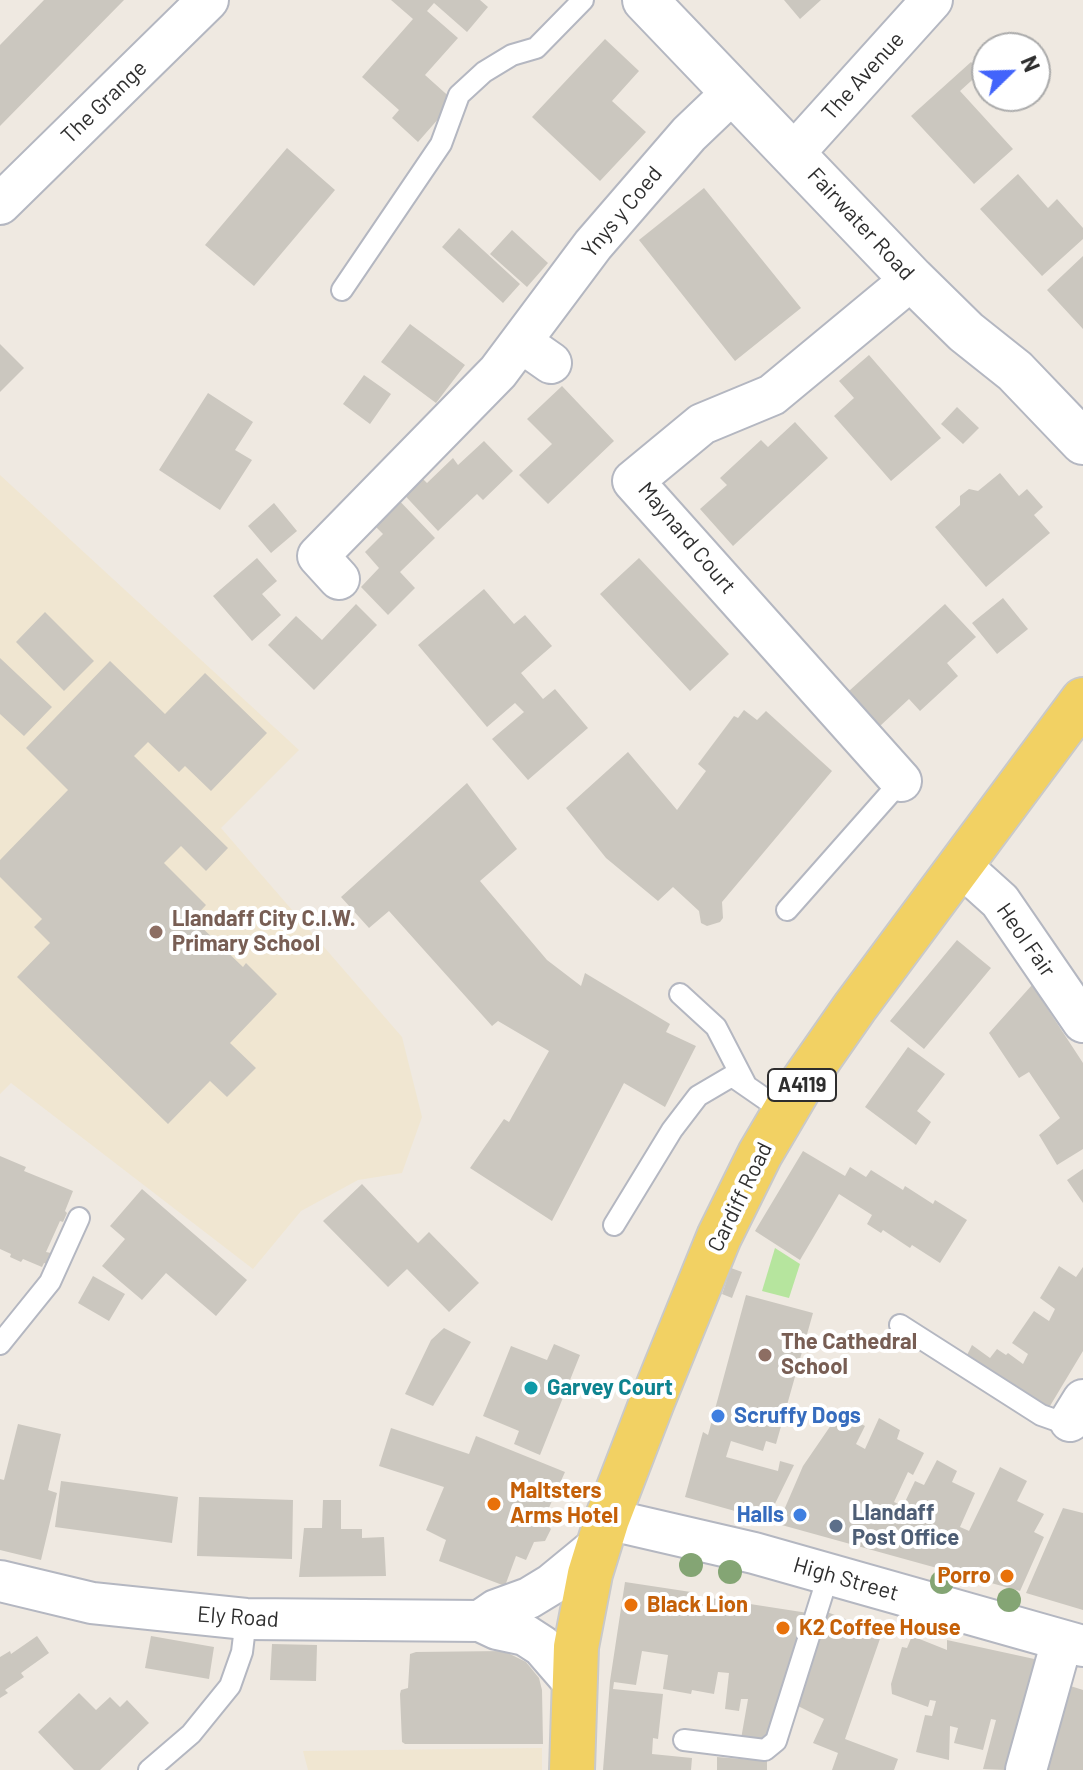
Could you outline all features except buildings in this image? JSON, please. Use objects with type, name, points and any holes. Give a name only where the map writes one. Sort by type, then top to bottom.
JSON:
[{"type":"main road","name":"Cardiff Road","points":[[572,1770],[579,1624],[602,1533],[701,1276],[760,1154],[784,1112],[855,1007],[1083,700]]},
{"type":"street","name":"The Grange","points":[[0,204],[208,0]]},
{"type":"street","name":"Fairwater Road","points":[[645,0],[912,279],[966,332],[1015,371],[1083,442]]},
{"type":"street","name":"The Avenue","points":[[794,153],[932,0]]},
{"type":"street","name":"Ynys y Coed","points":[[339,579],[318,556],[498,372],[536,353],[593,245],[689,134],[733,92]]},
{"type":"street","name":"Maynard Court","points":[[901,781],[633,481],[702,424],[772,395],[912,279]]},
{"type":"street","name":"Heol Fair","points":[[960,865],[1000,901],[1083,1022]]},
{"type":"street","name":"High Street","points":[[602,1533],[754,1553],[1072,1644]]},
{"type":"street","name":"Ely Road","points":[[480,1621],[496,1610],[516,1605],[541,1591],[602,1533]]},
{"type":"street","name":"Ely Road","points":[[0,1581],[92,1603],[246,1619],[480,1621],[497,1629],[525,1635],[542,1646],[574,1683]]},
{"type":"street","points":[[1026,1770],[1072,1644]]},
{"type":"lane","points":[[342,290],[441,144],[459,95],[484,72],[512,55],[536,48],[583,0]]},
{"type":"lane","points":[[787,910],[901,781]]},
{"type":"lane","points":[[680,994],[716,1027],[745,1083]]},
{"type":"lane","points":[[614,1225],[672,1130],[698,1096],[732,1076],[784,1112]]},
{"type":"lane","points":[[0,1344],[50,1282],[79,1218]]},
{"type":"lane","points":[[900,1325],[1041,1415],[1058,1421],[1076,1411]]},
{"type":"lane","points":[[684,1740],[765,1750],[776,1741],[829,1573]]},
{"type":"lane","points":[[149,1770],[191,1734],[230,1686],[242,1652],[246,1619]]},
{"type":"shaded area","name":"Llandaff City C.I.W. Primary School","points":[[0,475],[299,750],[221,828],[402,1037],[422,1117],[402,1173],[358,1180],[301,1211],[253,1269],[11,1083],[0,1094]]},
{"type":"shaded area","points":[[542,1748],[542,1770],[308,1770],[303,1751]]},
{"type":"green space","points":[[775,1248],[800,1264],[789,1298],[762,1291]]},
{"type":"place","name":"Llandaff City C.I.W. Primary School","points":[[156,932]]},
{"type":"place","name":"The Cathedral School","points":[[765,1355]]},
{"type":"place","name":"Garvey Court","points":[[531,1388]]},
{"type":"place","name":"Scruffy Dogs","points":[[718,1416]]},
{"type":"place","name":"Maltsters Arms Hotel","points":[[494,1504]]},
{"type":"place","name":"Halls","points":[[800,1515]]},
{"type":"place","name":"Llandaff Post Office","points":[[836,1526]]},
{"type":"place","name":"Porro","points":[[1007,1576]]},
{"type":"place","name":"Black Lion","points":[[631,1605]]},
{"type":"place","name":"K2 Coffee House","points":[[783,1628]]}]
